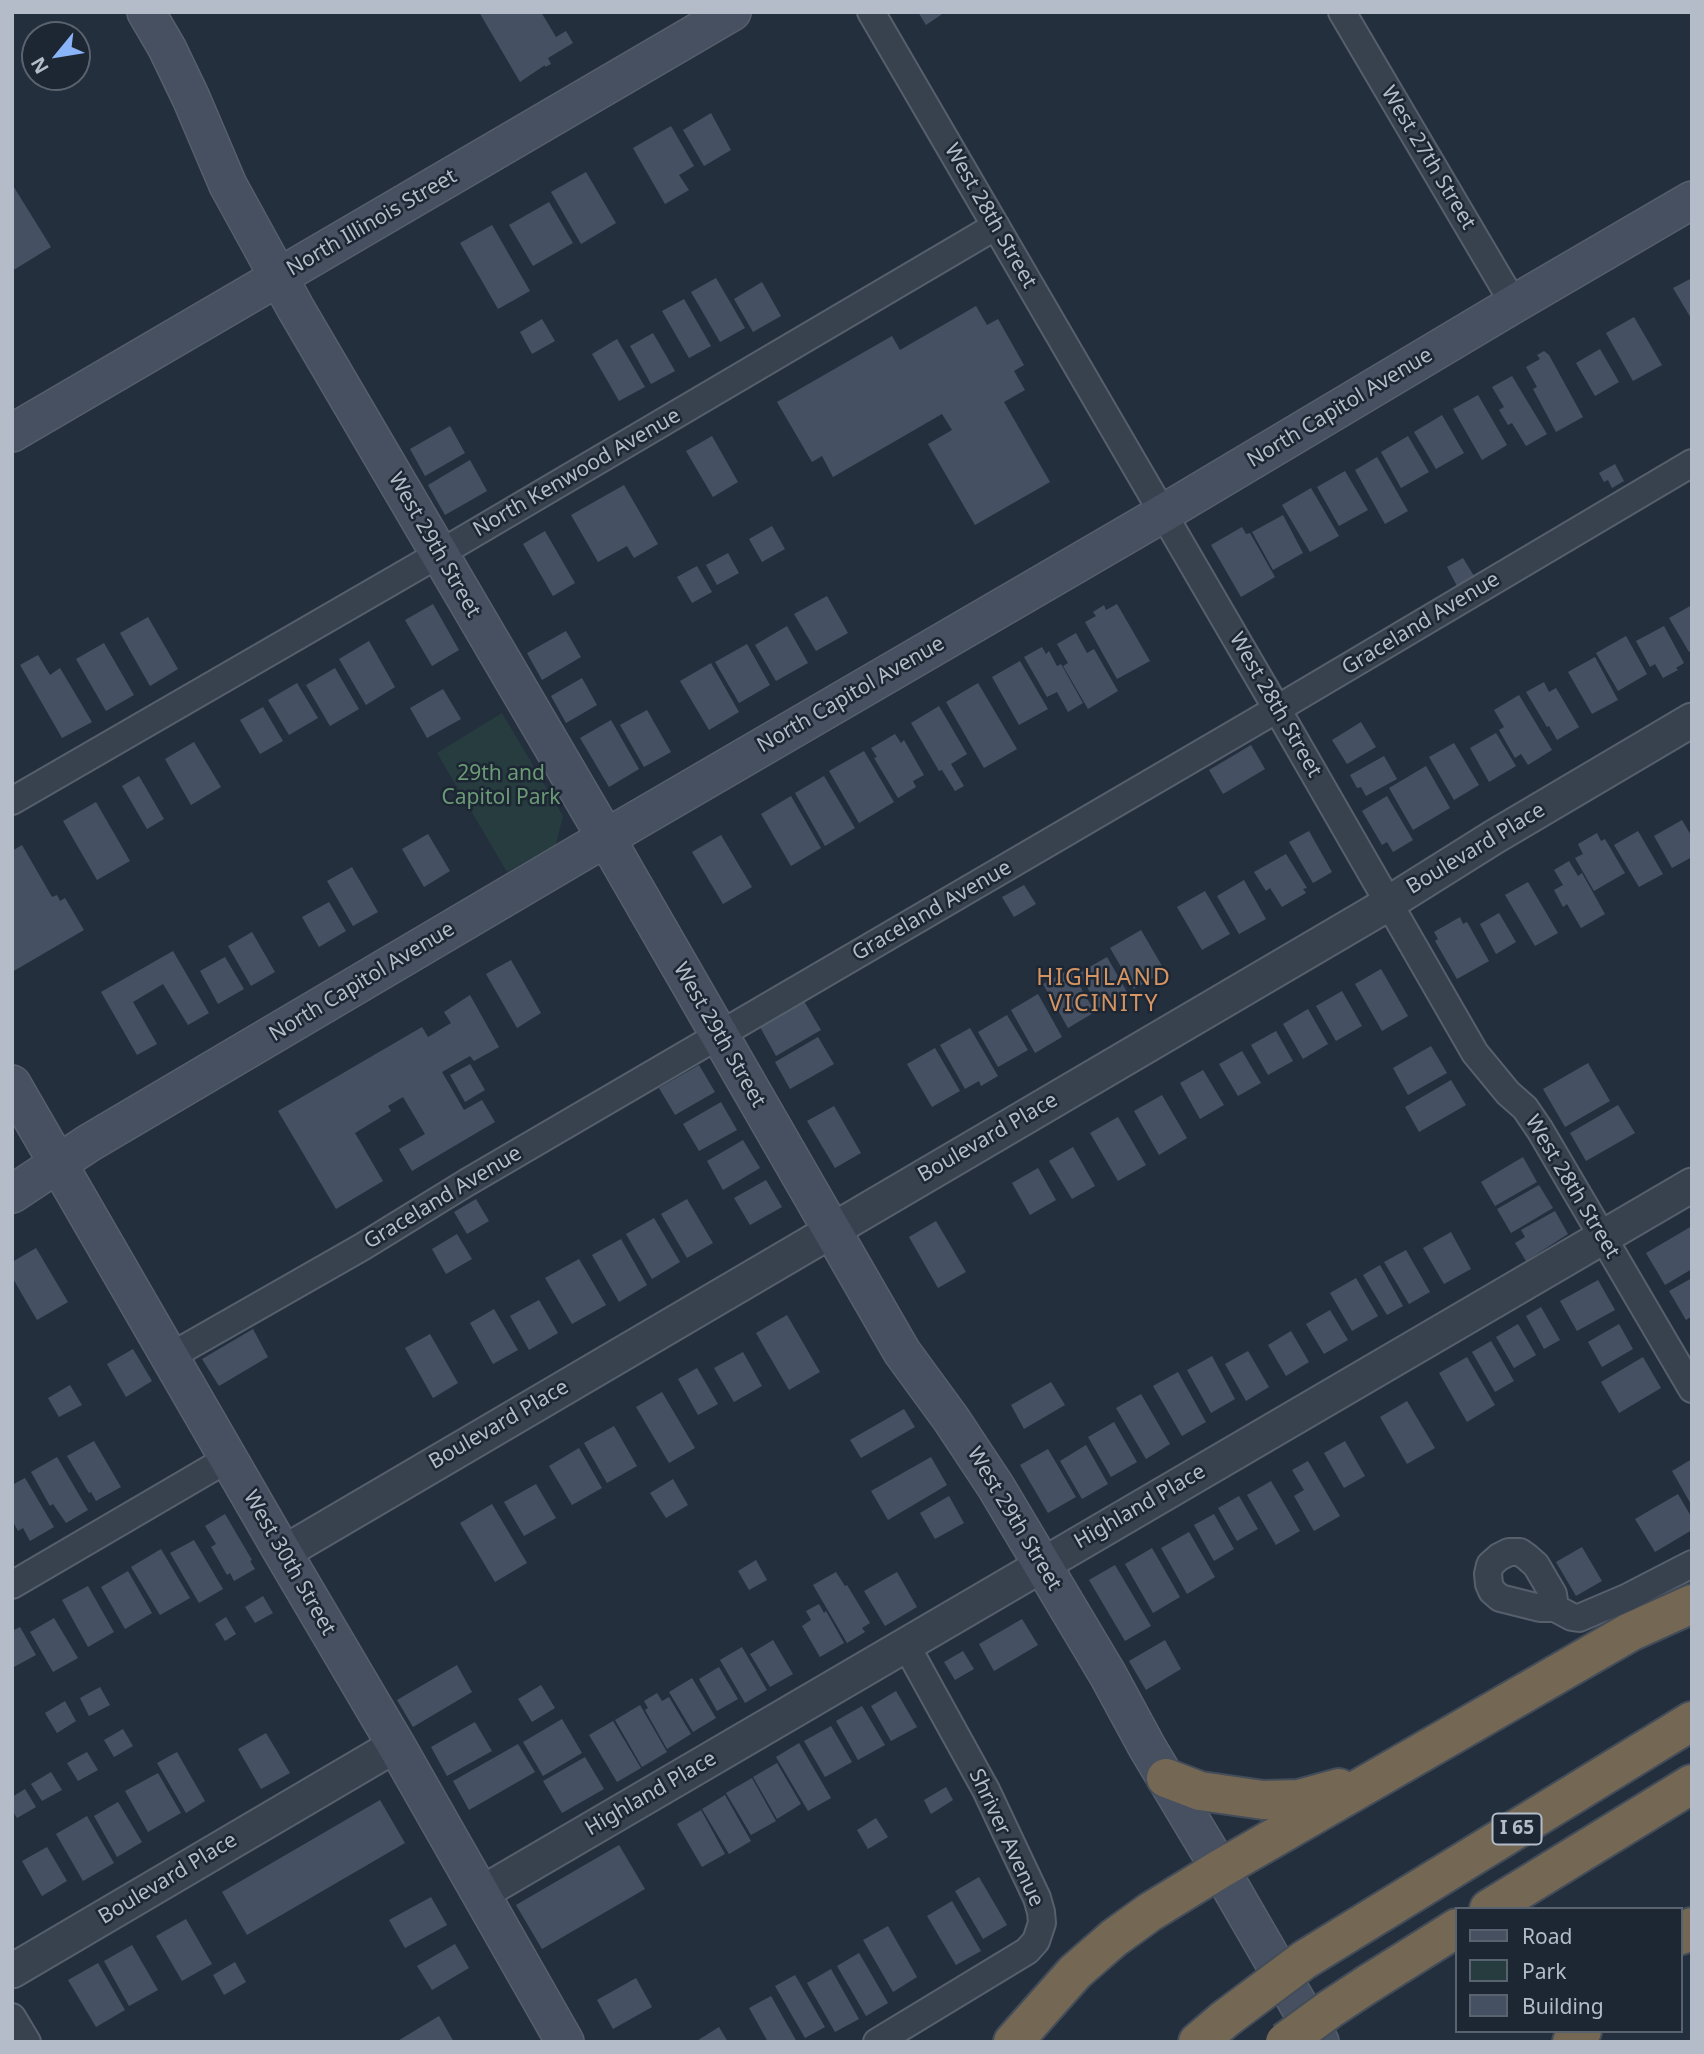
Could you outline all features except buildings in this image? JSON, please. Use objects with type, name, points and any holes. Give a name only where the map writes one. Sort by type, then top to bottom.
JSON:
[{"type":"highway","points":[[1013,2042],[1060,1987],[1114,1938],[1150,1912],[1630,1632],[1692,1604]]},
{"type":"highway","name":"I 65","points":[[1212,2030],[1304,1960],[1692,1721]]},
{"type":"highway","points":[[1166,1778],[1200,1791],[1263,1800],[1299,1798],[1375,1779]]},
{"type":"highway","name":"I 65","points":[[1492,1907],[1692,1784]]},
{"type":"highway","points":[[1285,2042],[1368,1984],[1456,1929]]},
{"type":"main road","name":"West 29th Street","points":[[146,12],[191,98],[228,186],[279,278],[902,1352],[974,1451],[1108,1675],[1320,2042]]},
{"type":"main road","name":"North Illinois Street","points":[[12,433],[732,12]]},
{"type":"main road","name":"North Capitol Avenue","points":[[12,1194],[89,1143],[1163,514],[1692,200]]},
{"type":"main road","name":"West 30th Street","points":[[12,1084],[396,1745],[565,2042]]},
{"type":"street","name":"West 28th Street","points":[[871,12],[1475,1053],[1530,1115],[1692,1389]]},
{"type":"street","name":"West 27th Street","points":[[1342,12],[1514,304]]},
{"type":"street","name":"North Kenwood Avenue","points":[[12,801],[439,554],[996,226]]},
{"type":"street","name":"Graceland Avenue","points":[[171,1356],[350,1254],[466,1183],[1692,463]]},
{"type":"street","name":"Boulevard Place","points":[[283,1553],[1389,903],[1494,837],[1692,720]]},
{"type":"street","name":"Highland Place","points":[[480,1894],[1692,1185]]},
{"type":"street","points":[[12,1586],[229,1458]]},
{"type":"street","points":[[1556,1608],[1572,1617],[1582,1617],[1692,1564]]},
{"type":"street","name":"Shriver Avenue","points":[[877,2042],[1027,1951],[1036,1941],[1042,1923],[1037,1898],[986,1790],[906,1645]]},
{"type":"street","name":"Boulevard Place","points":[[12,1971],[396,1745]]},
{"type":"street","points":[[12,2017],[27,2042]]},
{"type":"green space","name":"29th and Capitol Park","points":[[502,713],[563,816],[556,844],[507,872],[437,753]]},
{"type":"district","name":"HIGHLAND VICINITY","points":[[1104,991]]}]
